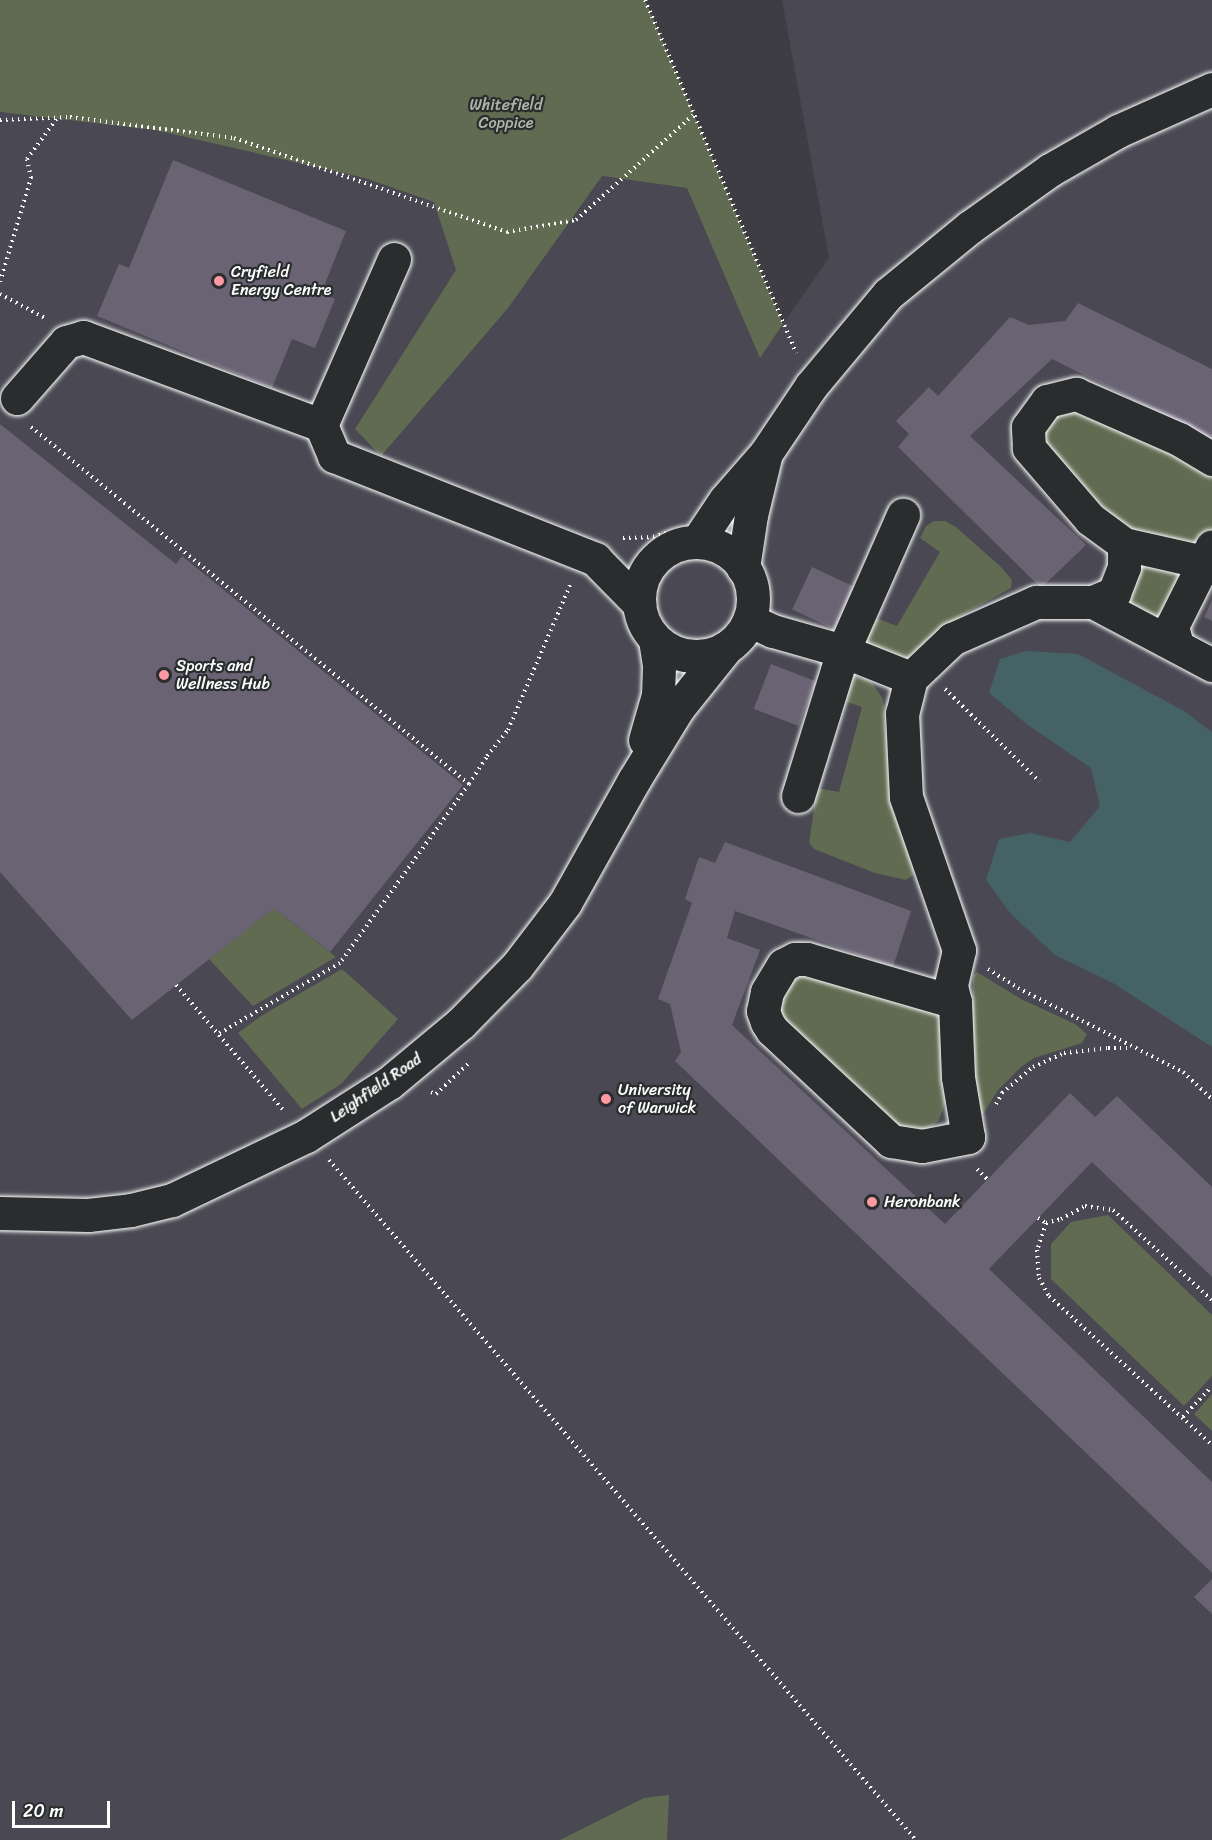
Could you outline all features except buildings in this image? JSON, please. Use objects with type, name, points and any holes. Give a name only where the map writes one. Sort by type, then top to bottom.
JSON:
[{"type":"lane","points":[[697,542],[725,500],[766,453],[811,386],[888,294],[970,227],[1050,170],[1118,131],[1212,89]]},
{"type":"lane","points":[[394,260],[321,425],[334,456],[595,559],[639,604]]},
{"type":"lane","points":[[22,411],[66,342],[83,337],[321,425]]},
{"type":"lane","points":[[1177,645],[1172,626],[1208,554],[1124,544],[1090,519],[1029,448],[1028,427],[1047,401],[1076,394],[1179,439],[1212,459]]},
{"type":"lane","points":[[743,568],[766,453]]},
{"type":"lane","points":[[798,796],[843,651],[903,514]]},
{"type":"lane","points":[[634,780],[678,708],[726,648],[740,636],[753,603],[751,584],[743,568],[731,554],[715,545],[697,542],[678,545],[661,554],[648,568],[640,585],[639,604],[644,623],[655,639],[670,650],[688,656],[707,655],[726,648]]},
{"type":"lane","points":[[955,1002],[807,959],[795,960],[783,965],[767,992],[763,1011],[772,1030],[891,1141],[922,1146],[968,1137],[958,1077],[955,1002],[951,986],[959,950],[906,796],[902,713],[917,673],[952,639],[1036,602],[1093,602],[1114,593],[1124,567],[1124,544]]},
{"type":"lane","points":[[595,559],[661,554]]},
{"type":"lane","points":[[1093,602],[1212,664]]},
{"type":"lane","points":[[748,620],[773,631],[917,673]]},
{"type":"lane","points":[[634,780],[658,695],[659,665],[655,639]]},
{"type":"lane","name":"Leighfield Road","points":[[0,1213],[88,1215],[131,1210],[182,1196],[306,1136],[389,1083],[488,998],[517,966],[565,903],[634,780]]},
{"type":"path","points":[[645,0],[811,386]]},
{"type":"path","points":[[0,120],[58,117],[234,138],[507,232],[576,220],[693,115]]},
{"type":"path","points":[[0,282],[31,177],[27,159],[58,117]]},
{"type":"path","points":[[22,411],[469,784],[340,963],[218,1034]]},
{"type":"path","points":[[917,673],[980,721],[1039,781]]},
{"type":"path","points":[[959,950],[1018,988],[1183,1072],[1212,1099]]},
{"type":"path","points":[[176,985],[916,1840]]},
{"type":"path","points":[[993,1110],[1002,1093],[1033,1067],[1064,1053],[1132,1048]]},
{"type":"path","points":[[978,1170],[987,1179]]},
{"type":"path","points":[[1038,1218],[1046,1223],[1060,1219],[1085,1206],[1113,1210],[1212,1300]]},
{"type":"path","points":[[1046,1223],[1037,1250],[1039,1278],[1049,1296],[1212,1445]]},
{"type":"path","points":[[1183,1418],[1212,1386]]},
{"type":"shaded area","name":"University of Warwick","points":[[782,0],[1212,0],[1212,1840],[0,1840],[0,112],[602,176],[687,188],[760,357],[829,258]]},
{"type":"green space","name":"Whitefield Coppice","points":[[0,0],[645,0],[783,324],[760,358],[687,188],[602,176],[508,308],[381,456],[355,429],[456,270],[434,202],[365,178],[155,130],[0,112]]},
{"type":"green space","points":[[1073,407],[1212,470],[1212,532],[1189,548],[1130,533],[1078,482],[1041,437],[1049,417]]},
{"type":"green space","points":[[934,521],[945,521],[956,527],[1000,566],[1012,580],[1011,588],[962,615],[909,658],[897,658],[869,646],[864,640],[873,617],[897,626],[940,552],[920,538],[926,526]]},
{"type":"green space","points":[[1138,555],[1188,562],[1158,619],[1132,608],[1129,599]]},
{"type":"green space","points":[[851,676],[871,681],[883,699],[891,801],[914,866],[913,875],[906,880],[875,873],[814,849],[809,843],[817,788],[839,792],[862,707],[841,700]]},
{"type":"green space","points":[[274,908],[336,957],[253,1006],[209,959]]},
{"type":"green space","points":[[342,969],[398,1019],[341,1084],[302,1109],[238,1033],[261,1016]]},
{"type":"green space","points":[[792,972],[933,1007],[944,1018],[946,1101],[939,1120],[931,1128],[906,1133],[776,1020],[775,1005]]},
{"type":"green space","points":[[977,972],[1021,999],[1075,1024],[1087,1034],[1082,1043],[1034,1058],[1021,1067],[998,1090],[983,1114],[975,1115],[972,1043],[973,975]]},
{"type":"green space","points":[[1108,1215],[1212,1315],[1212,1376],[1184,1406],[1051,1279],[1051,1244],[1071,1222]]},
{"type":"green space","points":[[1212,1394],[1212,1431],[1194,1414]]},
{"type":"green space","points":[[669,1795],[667,1840],[560,1840],[644,1798]]},
{"type":"water","points":[[1026,651],[1078,654],[1184,711],[1212,732],[1212,1047],[1113,983],[1055,955],[1011,914],[986,880],[999,839],[1030,833],[1070,842],[1100,806],[1091,768],[1028,725],[989,693],[1000,659]]},
{"type":"place","name":"Cryfield Energy Centre","points":[[219,281]]},
{"type":"place","name":"Sports and Wellness Hub","points":[[164,675]]},
{"type":"place","name":"University of Warwick","points":[[606,1099]]},
{"type":"place","name":"Heronbank","points":[[872,1202]]}]
